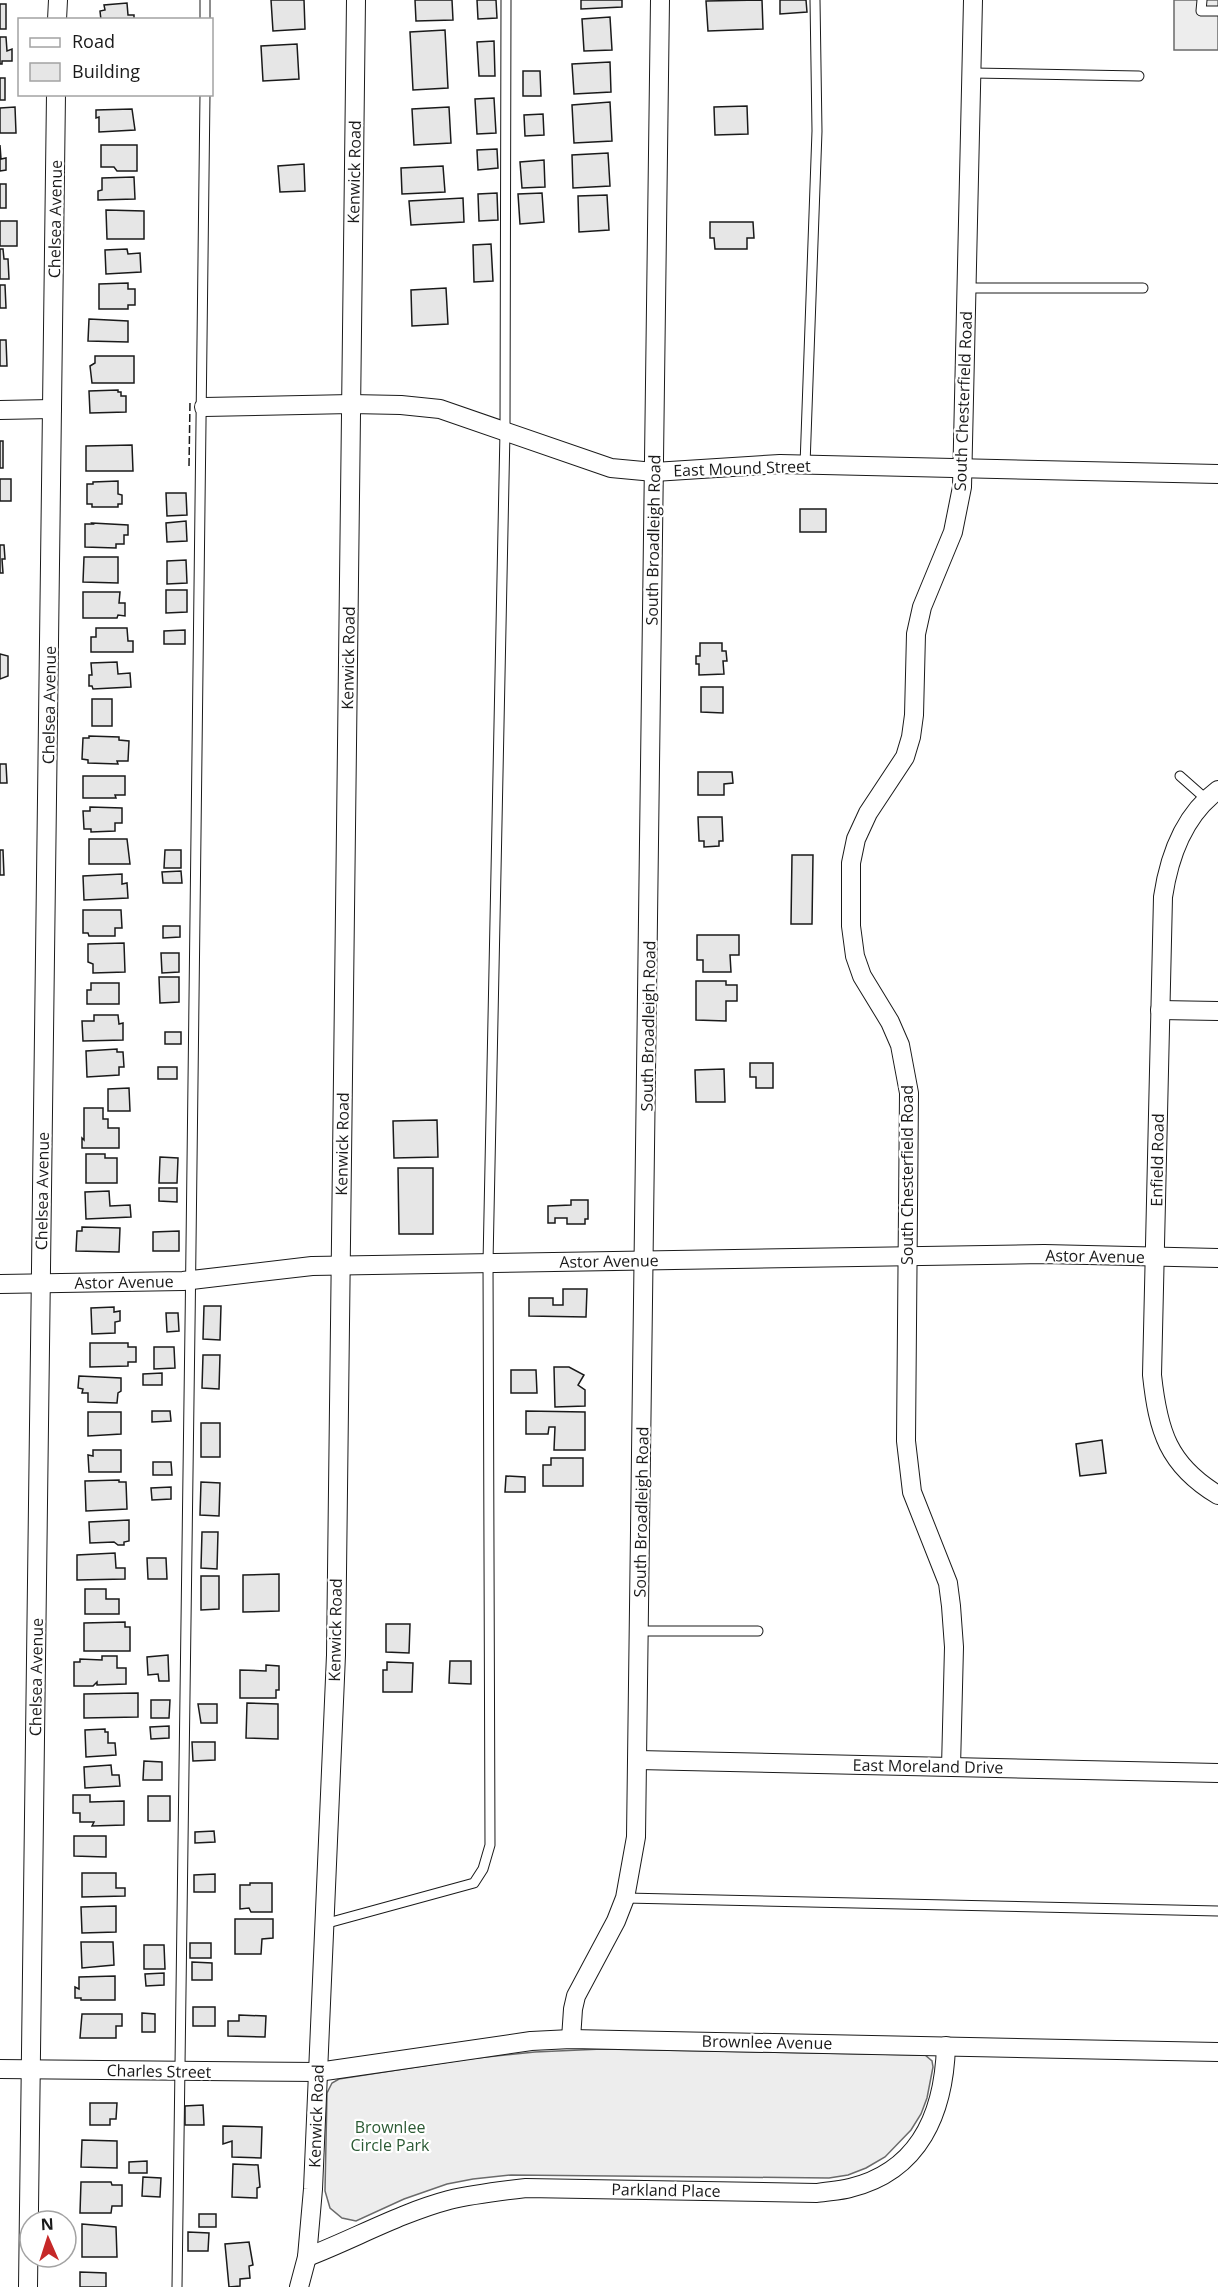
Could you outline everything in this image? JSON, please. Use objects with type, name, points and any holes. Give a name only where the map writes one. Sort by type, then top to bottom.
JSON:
[{"type":"street","points":[[57,18],[58,0]]},
{"type":"street","name":"Kenwick Road","points":[[299,2287],[307,2257],[313,2189],[336,1655],[356,0]]},
{"type":"street","name":"South Broadleigh Road","points":[[570,2039],[576,1996],[616,1921],[625,1898],[636,1837],[660,0]]},
{"type":"street","name":"South Chesterfield Road","points":[[951,1767],[954,1647],[950,1595],[948,1583],[912,1492],[906,1441],[909,1093],[900,1045],[890,1022],[862,976],[855,956],[851,926],[851,863],[856,839],[868,813],[905,757],[911,737],[916,634],[922,607],[952,532],[962,487],[973,0]]},
{"type":"street","name":"Chelsea Avenue","points":[[28,2287],[56,96]]},
{"type":"street","name":"East Mound Street","points":[[204,407],[351,404],[400,405],[440,410],[611,468],[654,472],[780,464],[1218,474]]},
{"type":"street","points":[[0,410],[52,409]]},
{"type":"street","name":"Enfield Road","points":[[1212,794],[1187,824],[1171,858],[1163,897],[1152,1375],[1155,1410],[1172,1453],[1185,1471],[1201,1485],[1218,1495]]},
{"type":"street","points":[[1160,1010],[1218,1011]]},
{"type":"street","name":"Astor Avenue","points":[[0,1284],[189,1280],[340,1265],[1044,1254],[1218,1258]]},
{"type":"street","name":"East Moreland Drive","points":[[638,1760],[1218,1773]]},
{"type":"street","name":"Brownlee Avenue","points":[[318,2072],[531,2041],[570,2039],[1218,2052]]},
{"type":"street","name":"Parkland Place","points":[[307,2257],[413,2212],[449,2200],[486,2193],[526,2188],[817,2193],[850,2188],[880,2177],[907,2158],[927,2132],[940,2098],[946,2046]]},
{"type":"street","name":"Charles Street","points":[[0,2069],[318,2072]]},
{"type":"lane","points":[[205,0],[205,18]]},
{"type":"lane","points":[[324,1924],[474,1883],[483,1869],[490,1845],[488,1263],[505,431],[506,0]]},
{"type":"lane","points":[[805,465],[817,131],[815,0]]},
{"type":"lane","points":[[1202,0],[1201,11],[1218,11]]},
{"type":"lane","points":[[972,73],[1140,76]]},
{"type":"lane","points":[[177,2287],[189,1280],[204,407],[205,96]]},
{"type":"lane","points":[[967,288],[1143,288]]},
{"type":"lane","points":[[1180,776],[1212,794]]},
{"type":"lane","points":[[639,1631],[758,1631]]},
{"type":"lane","points":[[625,1898],[1218,1911]]},
{"type":"shaded area","points":[[1174,0],[1218,0],[1218,50],[1174,50]]},
{"type":"shaded area","name":"Brownlee Circle Park","points":[[602,2049],[925,2055],[932,2061],[933,2067],[927,2098],[911,2130],[885,2157],[848,2175],[829,2178],[511,2175],[447,2184],[404,2199],[356,2221],[342,2218],[330,2208],[325,2191],[327,2093],[332,2083],[339,2079],[468,2059],[535,2052]]},
{"type":"building","points":[[271,0],[304,0],[305,29],[273,31]]},
{"type":"building","points":[[415,0],[452,0],[453,20],[416,21]]},
{"type":"building","points":[[477,0],[496,0],[497,18],[478,19]]},
{"type":"building","points":[[581,0],[622,0],[622,7],[581,9]]},
{"type":"building","points":[[762,0],[763,29],[708,31],[706,1]]},
{"type":"building","points":[[780,0],[806,0],[807,12],[780,14]]},
{"type":"building","points":[[127,3],[128,15],[134,15],[134,18],[101,18],[100,11],[105,10],[104,5]]},
{"type":"building","points":[[0,4],[6,4],[6,29],[0,29]]},
{"type":"building","points":[[610,17],[612,50],[584,51],[582,19]]},
{"type":"building","points":[[445,30],[448,88],[413,90],[410,32]]},
{"type":"building","points":[[0,37],[6,37],[7,51],[12,49],[12,61],[2,61],[2,64],[0,64]]},
{"type":"building","points":[[494,41],[495,76],[479,76],[477,42]]},
{"type":"building","points":[[297,44],[299,79],[263,81],[261,46]]},
{"type":"building","points":[[610,62],[611,92],[574,94],[572,64]]},
{"type":"building","points":[[523,71],[540,71],[541,96],[523,96]]},
{"type":"building","points":[[0,78],[5,78],[5,100],[0,100]]},
{"type":"building","points":[[494,98],[496,133],[477,134],[475,99]]},
{"type":"building","points":[[610,102],[612,141],[574,143],[572,105]]},
{"type":"building","points":[[747,106],[748,134],[715,135],[714,107]]},
{"type":"building","points":[[15,107],[16,133],[0,133],[0,108]]},
{"type":"building","points":[[449,107],[451,143],[414,145],[412,109]]},
{"type":"building","points":[[132,109],[135,130],[99,132],[99,117],[96,118],[96,110]]},
{"type":"building","points":[[543,114],[544,135],[525,136],[524,115]]},
{"type":"building","points":[[0,145],[1,159],[6,158],[6,170],[0,171]]},
{"type":"building","points":[[101,145],[137,145],[137,171],[117,171],[114,167],[101,167]]},
{"type":"building","points":[[497,149],[498,168],[478,170],[477,150]]},
{"type":"building","points":[[608,153],[610,186],[573,188],[572,155]]},
{"type":"building","points":[[544,160],[545,187],[522,188],[520,162]]},
{"type":"building","points":[[304,164],[305,191],[280,192],[278,166]]},
{"type":"building","points":[[443,166],[445,192],[402,194],[401,168]]},
{"type":"building","points":[[134,177],[135,199],[98,200],[98,191],[102,190],[102,178]]},
{"type":"building","points":[[0,184],[6,184],[6,208],[0,208]]},
{"type":"building","points":[[497,193],[498,220],[479,221],[478,194]]},
{"type":"building","points":[[542,193],[544,222],[520,224],[518,194]]},
{"type":"building","points":[[607,195],[609,230],[579,232],[578,196]]},
{"type":"building","points":[[463,198],[464,222],[411,225],[409,201]]},
{"type":"building","points":[[106,210],[144,211],[144,239],[107,239]]},
{"type":"building","points":[[0,221],[17,221],[17,246],[0,246]]},
{"type":"building","points":[[710,222],[753,222],[754,238],[747,238],[747,249],[715,249],[714,238],[710,238]]},
{"type":"building","points":[[491,244],[493,281],[474,282],[473,245]]},
{"type":"building","points":[[0,249],[3,249],[4,259],[8,259],[9,279],[0,279]]},
{"type":"building","points":[[127,249],[128,254],[140,253],[141,272],[106,274],[105,250]]},
{"type":"building","points":[[128,283],[128,289],[135,289],[135,305],[128,305],[128,309],[99,309],[99,284]]},
{"type":"building","points":[[0,285],[5,285],[6,308],[0,308]]},
{"type":"building","points":[[446,288],[448,324],[412,326],[411,290]]},
{"type":"building","points":[[89,319],[128,321],[128,342],[88,341]]},
{"type":"building","points":[[0,340],[6,340],[7,366],[0,366]]},
{"type":"building","points":[[95,356],[134,356],[134,383],[92,383],[90,366],[95,363]]},
{"type":"building","points":[[118,390],[121,396],[126,396],[126,412],[90,413],[89,391]]},
{"type":"building","points":[[0,441],[3,441],[3,468],[0,468]]},
{"type":"building","points":[[132,445],[133,471],[86,471],[86,446]]},
{"type":"building","points":[[0,479],[11,479],[11,501],[0,501]]},
{"type":"building","points":[[118,481],[118,494],[122,495],[122,504],[118,504],[118,507],[92,507],[92,504],[87,504],[87,484]]},
{"type":"building","points":[[166,493],[186,493],[187,515],[167,516]]},
{"type":"building","points":[[800,509],[826,509],[826,532],[800,532]]},
{"type":"building","points":[[186,521],[187,541],[167,542],[166,523]]},
{"type":"building","points":[[85,524],[128,525],[128,535],[124,535],[124,544],[116,544],[116,548],[85,547]]},
{"type":"building","points":[[0,545],[4,545],[3,573],[0,573]]},
{"type":"building","points":[[84,557],[118,557],[118,583],[83,582]]},
{"type":"building","points":[[186,560],[187,583],[167,584],[167,561]]},
{"type":"building","points":[[166,590],[187,590],[187,612],[166,613]]},
{"type":"building","points":[[83,592],[120,592],[119,603],[125,603],[125,616],[83,618]]},
{"type":"building","points":[[96,628],[127,628],[128,641],[133,641],[133,652],[91,652],[91,637],[96,637]]},
{"type":"building","points":[[185,630],[185,644],[164,644],[164,631]]},
{"type":"building","points":[[700,643],[722,643],[722,651],[726,651],[727,661],[723,661],[724,674],[699,675],[696,656],[700,656]]},
{"type":"building","points":[[0,654],[8,656],[8,676],[0,679]]},
{"type":"building","points":[[117,662],[118,674],[130,673],[131,687],[93,689],[89,686],[89,675],[92,675],[91,663]]},
{"type":"building","points":[[701,687],[723,687],[723,713],[701,712]]},
{"type":"building","points":[[92,699],[112,699],[112,726],[92,726]]},
{"type":"building","points":[[89,736],[119,737],[119,740],[129,741],[128,761],[117,761],[118,764],[88,763],[88,760],[82,759],[83,738],[89,738]]},
{"type":"building","points":[[0,764],[6,764],[7,783],[0,783]]},
{"type":"building","points":[[698,772],[732,772],[733,783],[724,784],[724,795],[698,795]]},
{"type":"building","points":[[83,776],[125,776],[125,795],[115,795],[116,798],[83,798]]},
{"type":"building","points":[[90,807],[122,808],[122,823],[115,823],[115,831],[91,832],[91,829],[84,829],[83,811],[90,811]]},
{"type":"building","points":[[698,817],[722,817],[723,841],[719,841],[719,846],[704,847],[704,841],[699,841]]},
{"type":"building","points":[[89,839],[127,839],[130,864],[89,864]]},
{"type":"building","points":[[0,850],[3,850],[4,875],[0,875]]},
{"type":"building","points":[[165,850],[181,850],[181,868],[164,868]]},
{"type":"building","points":[[792,855],[813,855],[812,924],[791,924]]},
{"type":"building","points":[[181,871],[182,883],[163,883],[162,872]]},
{"type":"building","points":[[122,874],[122,884],[127,883],[128,898],[84,900],[83,876]]},
{"type":"building","points":[[83,910],[121,910],[122,928],[115,928],[115,936],[89,936],[88,933],[83,933]]},
{"type":"building","points":[[163,926],[180,926],[180,937],[163,938]]},
{"type":"building","points":[[697,935],[739,935],[739,955],[730,955],[731,972],[703,972],[703,960],[697,960]]},
{"type":"building","points":[[124,943],[125,972],[93,973],[93,964],[88,962],[88,944]]},
{"type":"building","points":[[161,953],[179,953],[179,972],[162,973]]},
{"type":"building","points":[[159,977],[179,977],[179,1002],[160,1003]]},
{"type":"building","points":[[696,981],[726,981],[726,985],[737,985],[737,1001],[726,1001],[726,1021],[696,1020]]},
{"type":"building","points":[[91,983],[119,983],[119,1004],[87,1004],[87,990],[91,990]]},
{"type":"building","points":[[94,1015],[118,1015],[119,1024],[123,1023],[123,1040],[83,1041],[82,1021],[94,1021]]},
{"type":"building","points":[[165,1032],[181,1032],[181,1044],[165,1044]]},
{"type":"building","points":[[117,1049],[117,1052],[123,1052],[124,1067],[119,1067],[119,1075],[87,1077],[86,1051]]},
{"type":"building","points":[[750,1063],[773,1063],[773,1088],[756,1088],[756,1077],[750,1077]]},
{"type":"building","points":[[158,1067],[177,1067],[177,1079],[158,1079]]},
{"type":"building","points":[[724,1069],[725,1102],[696,1102],[695,1070]]},
{"type":"building","points":[[129,1088],[130,1111],[108,1111],[108,1089]]},
{"type":"building","points":[[84,1108],[103,1108],[103,1119],[108,1119],[108,1128],[119,1128],[119,1148],[82,1148]]},
{"type":"building","points":[[437,1120],[438,1157],[394,1158],[393,1121]]},
{"type":"building","points":[[86,1154],[105,1154],[105,1158],[117,1158],[117,1183],[86,1183]]},
{"type":"building","points":[[160,1157],[178,1158],[177,1183],[159,1183]]},
{"type":"building","points":[[398,1168],[433,1168],[433,1234],[399,1234]]},
{"type":"building","points":[[159,1188],[177,1188],[177,1202],[159,1201]]},
{"type":"building","points":[[109,1191],[110,1206],[130,1205],[131,1217],[86,1219],[85,1192]]},
{"type":"building","points":[[571,1200],[588,1200],[588,1219],[585,1219],[585,1224],[567,1224],[567,1218],[555,1218],[555,1223],[548,1223],[548,1206],[571,1205]]},
{"type":"building","points":[[82,1227],[120,1228],[119,1252],[76,1251],[77,1231],[82,1231]]},
{"type":"building","points":[[179,1231],[179,1251],[153,1251],[153,1232]]},
{"type":"building","points":[[563,1289],[587,1289],[586,1317],[529,1316],[529,1298],[553,1298],[553,1305],[563,1305]]},
{"type":"building","points":[[204,1306],[221,1306],[220,1340],[203,1339]]},
{"type":"building","points":[[114,1307],[114,1312],[120,1311],[120,1321],[115,1322],[115,1333],[92,1334],[91,1308]]},
{"type":"building","points":[[166,1313],[178,1313],[179,1331],[167,1332]]},
{"type":"building","points":[[90,1343],[128,1343],[128,1347],[136,1347],[136,1362],[128,1362],[128,1366],[90,1367]]},
{"type":"building","points":[[154,1347],[174,1347],[175,1368],[154,1369]]},
{"type":"building","points":[[203,1355],[220,1355],[219,1389],[202,1388]]},
{"type":"building","points":[[554,1367],[569,1367],[584,1375],[578,1385],[585,1390],[585,1406],[555,1407]]},
{"type":"building","points":[[511,1370],[536,1370],[537,1393],[511,1393]]},
{"type":"building","points":[[162,1373],[162,1385],[143,1385],[143,1374]]},
{"type":"building","points":[[79,1376],[121,1378],[121,1391],[118,1393],[117,1403],[88,1402],[88,1393],[82,1393],[83,1389],[78,1388]]},
{"type":"building","points":[[152,1411],[170,1411],[171,1421],[152,1422]]},
{"type":"building","points":[[526,1411],[585,1412],[585,1450],[554,1450],[555,1427],[549,1427],[548,1434],[526,1434]]},
{"type":"building","points":[[88,1412],[121,1412],[121,1434],[88,1436]]},
{"type":"building","points":[[201,1423],[220,1423],[220,1457],[201,1457]]},
{"type":"building","points":[[1102,1440],[1106,1473],[1080,1476],[1076,1444]]},
{"type":"building","points":[[93,1450],[121,1450],[121,1472],[89,1472],[88,1455],[93,1456]]},
{"type":"building","points":[[551,1458],[583,1458],[583,1486],[543,1486],[543,1465],[551,1465]]},
{"type":"building","points":[[153,1462],[171,1462],[172,1475],[153,1475]]},
{"type":"building","points":[[506,1476],[525,1477],[525,1492],[505,1492]]},
{"type":"building","points":[[119,1480],[119,1482],[126,1482],[127,1509],[86,1511],[85,1481]]},
{"type":"building","points":[[201,1482],[220,1483],[219,1516],[200,1515]]},
{"type":"building","points":[[171,1487],[171,1499],[152,1500],[151,1488]]},
{"type":"building","points":[[129,1520],[129,1541],[124,1542],[124,1545],[114,1542],[90,1543],[89,1522]]},
{"type":"building","points":[[202,1532],[218,1532],[217,1569],[201,1568]]},
{"type":"building","points":[[115,1553],[116,1568],[125,1568],[125,1579],[77,1580],[77,1555]]},
{"type":"building","points":[[147,1558],[166,1558],[167,1579],[148,1579]]},
{"type":"building","points":[[279,1574],[279,1611],[243,1612],[243,1575]]},
{"type":"building","points":[[201,1576],[219,1576],[219,1609],[201,1610]]},
{"type":"building","points":[[85,1589],[106,1589],[106,1599],[119,1599],[119,1614],[85,1614]]},
{"type":"building","points":[[125,1622],[125,1627],[130,1627],[130,1651],[84,1651],[84,1623]]},
{"type":"building","points":[[386,1624],[410,1624],[409,1653],[386,1652]]},
{"type":"building","points":[[168,1655],[169,1681],[159,1681],[158,1674],[148,1675],[147,1657]]},
{"type":"building","points":[[102,1656],[117,1656],[117,1668],[126,1668],[126,1684],[97,1685],[97,1682],[93,1686],[74,1686],[74,1662],[80,1662],[80,1659],[102,1660]]},
{"type":"building","points":[[450,1661],[471,1661],[471,1684],[449,1683]]},
{"type":"building","points":[[387,1662],[413,1663],[412,1692],[383,1692],[383,1670],[387,1670]]},
{"type":"building","points":[[266,1665],[279,1666],[279,1690],[276,1690],[276,1698],[240,1698],[240,1670],[266,1671]]},
{"type":"building","points":[[138,1693],[138,1717],[84,1718],[84,1694]]},
{"type":"building","points":[[151,1700],[170,1700],[169,1718],[151,1718]]},
{"type":"building","points":[[247,1703],[278,1704],[278,1739],[246,1738]]},
{"type":"building","points":[[198,1704],[217,1704],[217,1723],[201,1723]]},
{"type":"building","points":[[169,1726],[169,1738],[151,1739],[150,1727]]},
{"type":"building","points":[[105,1729],[105,1732],[108,1732],[108,1743],[115,1743],[116,1755],[86,1757],[85,1730]]},
{"type":"building","points":[[192,1742],[215,1742],[215,1760],[193,1761]]},
{"type":"building","points":[[144,1761],[162,1762],[162,1780],[143,1780]]},
{"type":"building","points":[[111,1765],[112,1775],[119,1775],[120,1786],[85,1788],[84,1767]]},
{"type":"building","points":[[73,1795],[90,1795],[90,1802],[124,1801],[124,1825],[92,1826],[94,1822],[80,1822],[80,1813],[73,1813]]},
{"type":"building","points":[[148,1796],[170,1796],[170,1821],[148,1821]]},
{"type":"building","points":[[214,1831],[215,1842],[195,1843],[195,1832]]},
{"type":"building","points":[[74,1836],[106,1836],[106,1857],[74,1856]]},
{"type":"building","points":[[82,1873],[116,1873],[116,1888],[125,1888],[125,1896],[82,1897]]},
{"type":"building","points":[[215,1874],[215,1892],[194,1892],[194,1875]]},
{"type":"building","points":[[250,1883],[272,1883],[272,1912],[251,1912],[249,1908],[240,1909],[240,1885],[250,1885]]},
{"type":"building","points":[[116,1906],[116,1932],[82,1933],[81,1907]]},
{"type":"building","points":[[235,1919],[273,1919],[273,1938],[262,1939],[261,1954],[235,1954]]},
{"type":"building","points":[[81,1942],[113,1942],[114,1965],[82,1968]]},
{"type":"building","points":[[190,1943],[211,1943],[211,1958],[190,1958]]},
{"type":"building","points":[[144,1945],[164,1945],[165,1969],[144,1969]]},
{"type":"building","points":[[192,1962],[212,1963],[212,1980],[192,1980]]},
{"type":"building","points":[[164,1973],[164,1985],[146,1986],[145,1974]]},
{"type":"building","points":[[115,1976],[115,2000],[75,1998],[75,1987],[79,1989],[79,1977]]},
{"type":"building","points":[[193,2007],[215,2007],[215,2026],[193,2026]]},
{"type":"building","points":[[142,2013],[155,2014],[155,2032],[142,2032]]},
{"type":"building","points":[[82,2014],[122,2014],[122,2026],[116,2026],[116,2038],[80,2038]]},
{"type":"building","points":[[239,2015],[266,2016],[265,2037],[228,2036],[228,2021],[239,2021]]},
{"type":"building","points":[[90,2103],[117,2103],[116,2119],[110,2119],[110,2125],[90,2125]]},
{"type":"building","points":[[203,2105],[204,2125],[185,2125],[185,2106]]},
{"type":"building","points":[[223,2126],[262,2127],[261,2158],[232,2157],[232,2141],[223,2144]]},
{"type":"building","points":[[82,2140],[117,2141],[117,2168],[81,2167]]},
{"type":"building","points":[[147,2161],[147,2173],[129,2173],[129,2162]]},
{"type":"building","points":[[233,2164],[258,2165],[260,2187],[257,2188],[257,2198],[232,2197]]},
{"type":"building","points":[[143,2177],[161,2178],[160,2197],[142,2196]]},
{"type":"building","points":[[81,2182],[111,2182],[112,2185],[122,2185],[122,2206],[112,2206],[111,2213],[80,2213]]},
{"type":"building","points":[[199,2214],[216,2214],[216,2227],[199,2227]]},
{"type":"building","points":[[82,2224],[116,2227],[117,2257],[82,2257]]},
{"type":"building","points":[[188,2232],[209,2233],[208,2251],[188,2251]]},
{"type":"building","points":[[249,2242],[253,2265],[249,2266],[250,2278],[240,2279],[240,2286],[229,2287],[225,2244]]},
{"type":"building","points":[[80,2272],[106,2273],[106,2287],[80,2287]]},
{"type":"fence","points":[[189,466],[190,402]]}]
